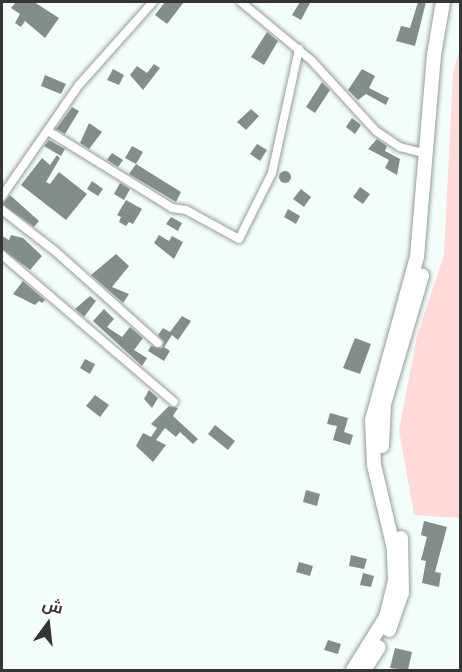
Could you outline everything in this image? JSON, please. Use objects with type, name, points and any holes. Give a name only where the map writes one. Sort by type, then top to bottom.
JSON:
[{"type":"highway","points":[[353,670],[386,617],[395,582],[394,549],[374,465],[372,420],[417,257],[442,2]]},
{"type":"highway","points":[[364,670],[392,625],[402,593],[404,558],[383,462],[382,421],[426,261],[443,57],[452,2]]},
{"type":"street","points":[[2,196],[86,78],[153,2]]},
{"type":"street","points":[[241,2],[299,49],[376,131],[400,147],[426,154]]},
{"type":"street","points":[[48,131],[172,208],[186,210],[239,239],[272,173],[299,49]]},
{"type":"street","points":[[2,210],[47,244],[158,343]]},
{"type":"street","points":[[2,255],[174,402]]},
{"type":"shaded area","points":[[460,47],[460,518],[414,515],[399,430],[417,336],[444,255],[453,74]]},
{"type":"building","points":[[16,2],[34,2],[59,18],[45,38],[25,21],[21,27],[15,23],[20,14],[11,8]]},
{"type":"building","points":[[165,2],[184,2],[167,24],[155,15]]},
{"type":"building","points":[[300,2],[310,3],[301,20],[292,15]]},
{"type":"building","points":[[418,2],[426,2],[415,46],[396,41],[401,26],[410,28]]},
{"type":"building","points":[[267,32],[278,41],[264,65],[251,57]]},
{"type":"building","points":[[154,64],[160,68],[143,90],[130,75],[137,66],[147,73]]},
{"type":"building","points":[[113,69],[124,75],[119,85],[107,80]]},
{"type":"building","points":[[362,69],[375,76],[369,88],[389,98],[386,105],[366,94],[358,100],[348,90]]},
{"type":"building","points":[[45,75],[66,84],[61,94],[41,86]]},
{"type":"building","points":[[322,82],[330,90],[315,113],[306,107]]},
{"type":"building","points":[[72,107],[79,111],[65,134],[56,129]]},
{"type":"building","points":[[251,109],[259,116],[246,130],[237,122]]},
{"type":"building","points":[[352,118],[361,125],[355,134],[346,127]]},
{"type":"building","points":[[89,123],[102,132],[89,149],[80,143]]},
{"type":"building","points":[[377,139],[387,146],[385,151],[400,159],[397,175],[385,168],[389,160],[368,149]]},
{"type":"building","points":[[49,140],[65,149],[61,156],[44,146]]},
{"type":"building","points":[[257,144],[267,150],[260,161],[250,154]]},
{"type":"building","points":[[132,146],[143,152],[136,164],[125,158]]},
{"type":"building","points":[[112,153],[123,160],[118,167],[107,160]]},
{"type":"building","points":[[57,155],[60,158],[46,182],[50,184],[59,172],[87,194],[66,220],[21,185],[42,158],[50,165]]},
{"type":"building","points":[[136,164],[181,192],[176,202],[129,174]]},
{"type":"building","points":[[287,171],[291,177],[287,183],[283,183],[279,175]]},
{"type":"building","points":[[92,181],[103,189],[98,196],[87,189]]},
{"type":"building","points":[[120,183],[130,189],[124,200],[114,194]]},
{"type":"building","points":[[360,187],[370,194],[363,204],[353,197]]},
{"type":"building","points":[[301,189],[311,197],[304,207],[293,199]]},
{"type":"building","points":[[10,195],[39,221],[34,227],[2,204]]},
{"type":"building","points":[[126,200],[142,209],[133,224],[129,222],[126,226],[119,222],[121,217],[117,215]]},
{"type":"building","points":[[288,209],[300,216],[296,224],[284,217]]},
{"type":"building","points":[[171,217],[182,223],[178,231],[166,224]]},
{"type":"building","points":[[11,235],[23,238],[42,256],[30,270],[2,249],[2,236],[9,240]]},
{"type":"building","points":[[159,235],[169,241],[172,236],[183,242],[174,259],[154,243]]},
{"type":"building","points":[[116,254],[129,266],[112,287],[129,294],[123,303],[91,275]]},
{"type":"building","points":[[23,281],[45,300],[42,303],[39,301],[35,305],[13,294]]},
{"type":"building","points":[[90,296],[96,301],[84,317],[75,309]]},
{"type":"building","points":[[104,309],[114,319],[107,327],[122,337],[130,327],[143,338],[134,350],[147,358],[142,366],[93,321]]},
{"type":"building","points":[[182,316],[191,321],[178,340],[172,335],[164,347],[170,351],[164,361],[148,351],[151,346],[162,348],[164,342],[158,335],[163,328],[170,332]]},
{"type":"building","points":[[355,338],[371,344],[360,374],[343,368]]},
{"type":"building","points":[[85,359],[95,364],[90,374],[80,368]]},
{"type":"building","points":[[149,390],[158,398],[152,408],[144,399]]},
{"type":"building","points":[[95,395],[109,405],[100,417],[86,406]]},
{"type":"building","points":[[169,406],[178,408],[173,416],[198,439],[193,444],[180,432],[176,437],[165,428],[156,440],[166,445],[153,462],[136,446],[143,433],[151,437],[157,428],[151,424]]},
{"type":"building","points":[[330,413],[348,418],[344,432],[353,435],[350,445],[333,440],[337,426],[327,424]]},
{"type":"building","points":[[215,425],[235,441],[228,450],[208,434]]},
{"type":"building","points":[[306,490],[320,494],[317,506],[303,502]]},
{"type":"building","points":[[424,521],[447,527],[435,572],[441,573],[439,587],[422,583],[426,561],[421,560],[427,537],[421,535]]},
{"type":"building","points":[[351,555],[367,559],[364,569],[349,566]]},
{"type":"building","points":[[299,562],[313,566],[310,576],[296,572]]},
{"type":"building","points":[[363,573],[374,576],[371,587],[360,585]]},
{"type":"building","points":[[328,640],[341,644],[338,654],[324,650]]},
{"type":"building","points":[[395,648],[412,652],[408,670],[390,668]]}]
